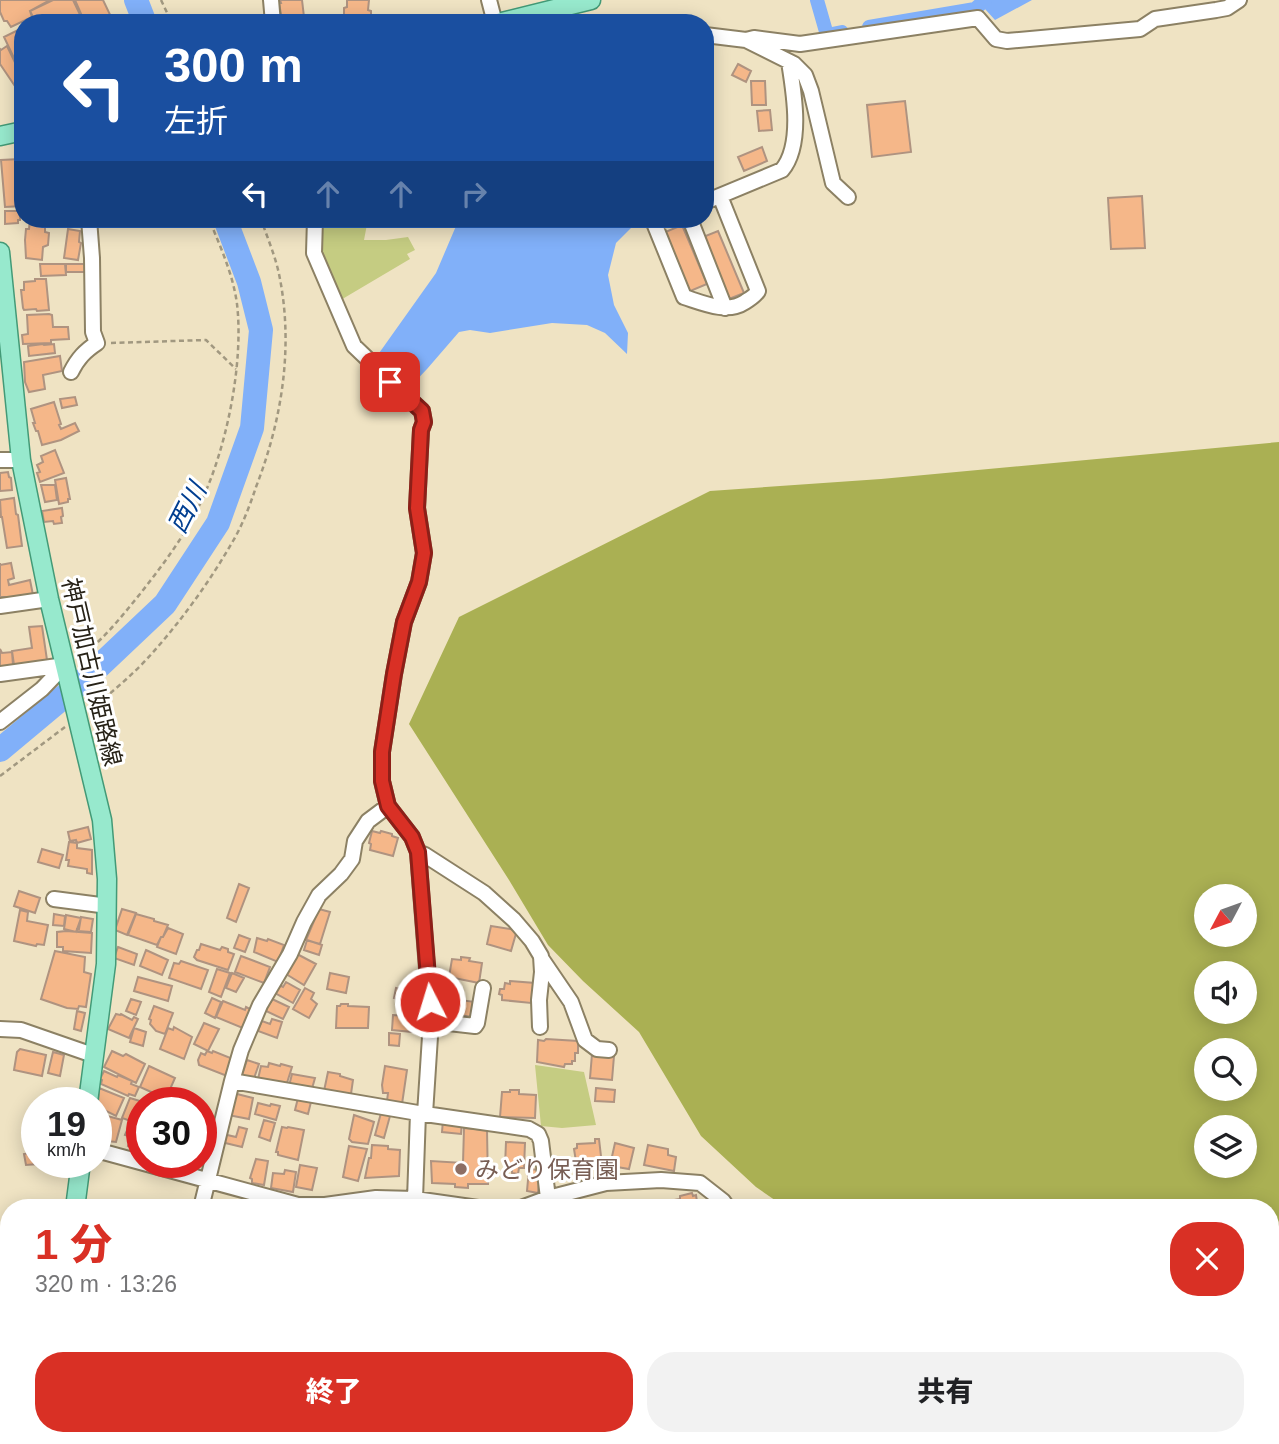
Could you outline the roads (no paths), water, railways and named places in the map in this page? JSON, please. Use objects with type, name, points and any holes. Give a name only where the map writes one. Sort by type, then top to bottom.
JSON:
[{"type":"main road","points":[[534,14],[591,0]]},
{"type":"main road","name":"神戸加古川姫路線","points":[[0,252],[2,304],[21,460],[49,599],[102,820],[107,879],[106,964],[90,1087]]},
{"type":"main road","points":[[76,1199],[78,1178]]},
{"type":"street","points":[[746,40],[754,38],[800,44],[978,18],[996,39],[1007,41],[1140,29],[1155,19],[1227,8],[1239,0]]},
{"type":"street","points":[[714,36],[746,40],[794,64],[804,75],[811,91],[833,183],[848,197]]},
{"type":"street","points":[[714,198],[782,170],[788,163],[794,144],[795,117],[789,62]]},
{"type":"street","points":[[656,228],[684,297],[706,304],[738,306],[757,295],[758,291],[720,196]]},
{"type":"street","points":[[71,372],[84,352],[97,343],[93,332],[90,228]]},
{"type":"street","points":[[315,228],[314,253],[354,346],[422,411],[424,422],[421,430],[417,508],[424,553],[419,582],[404,622],[382,752],[382,781],[388,806],[412,837],[418,852],[431,1021],[415,1199]]},
{"type":"street","points":[[694,228],[725,307]]},
{"type":"street","points":[[0,460],[21,460]]},
{"type":"street","points":[[0,606],[49,599]]},
{"type":"street","points":[[0,674],[66,669]]},
{"type":"street","points":[[0,722],[66,669]]},
{"type":"street","points":[[203,1199],[232,1081],[260,1004],[290,954],[319,895],[352,859],[355,841],[368,821],[388,806]]},
{"type":"street","points":[[418,852],[485,893],[514,920],[532,941],[571,1002],[586,1040],[597,1049],[609,1050]]},
{"type":"street","points":[[54,899],[107,906]]},
{"type":"street","points":[[540,1027],[541,956]]},
{"type":"street","points":[[431,1021],[475,1026],[483,988]]},
{"type":"street","points":[[0,1029],[21,1030],[93,1055]]},
{"type":"street","points":[[232,1081],[421,1114],[529,1129],[538,1134],[541,1141],[548,1198],[606,1183],[661,1180],[701,1183],[721,1199]]},
{"type":"street","points":[[112,1154],[273,1199]]},
{"type":"water","points":[[982,0],[1032,0],[995,20],[985,9]]},
{"type":"water","points":[[455,228],[631,228],[616,243],[608,275],[614,305],[628,333],[627,354],[605,333],[587,325],[552,323],[490,333],[470,330],[459,332],[408,389],[377,356],[436,273]]},
{"type":"waterway","name":"西川","points":[[136,0],[141,14]]},
{"type":"waterway","points":[[817,0],[827,35],[842,32]]},
{"type":"waterway","points":[[869,27],[975,9],[985,0]]},
{"type":"waterway","name":"西川","points":[[0,750],[91,674],[165,604],[218,523],[252,428],[261,330],[249,282],[228,228]]},
{"type":"place","name":"みどり保育園","points":[[461,1169]]}]
